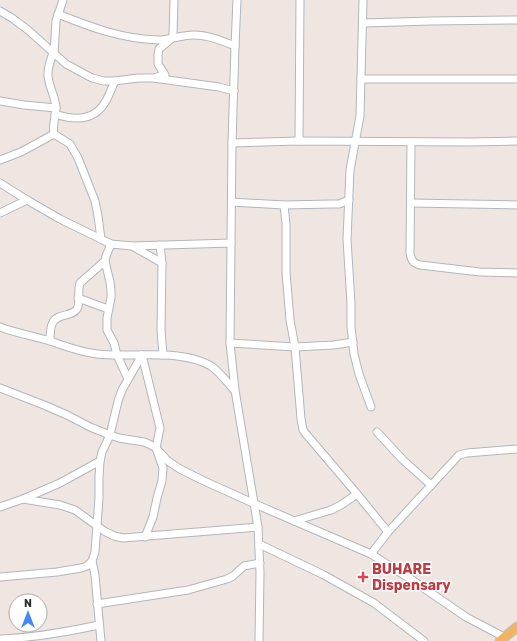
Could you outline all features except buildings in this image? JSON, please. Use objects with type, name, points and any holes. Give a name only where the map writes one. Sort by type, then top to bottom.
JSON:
[{"type":"main road","points":[[502,639],[516,630]]},
{"type":"street","points":[[54,134],[53,130],[56,111],[55,101],[48,76],[54,53],[58,14],[63,0]]},
{"type":"street","points":[[153,78],[165,75],[158,64],[158,55],[159,49],[174,35],[174,0]]},
{"type":"street","points":[[237,0],[232,143],[230,343],[234,390],[258,527],[260,563],[259,641]]},
{"type":"street","points":[[298,141],[300,0]]},
{"type":"street","points":[[363,0],[360,116],[350,170],[347,239],[351,327],[354,354],[359,374],[371,407]]},
{"type":"street","points":[[0,11],[28,30],[66,64],[92,78],[104,81],[115,81],[153,78],[219,87],[234,91]]},
{"type":"street","points":[[58,14],[97,29],[121,36],[158,40],[194,35],[206,36],[235,46]]},
{"type":"street","points":[[363,23],[517,20]]},
{"type":"street","points":[[361,79],[517,79]]},
{"type":"street","points":[[0,101],[56,111],[64,117],[83,118],[92,115],[100,109],[107,100],[115,81]]},
{"type":"street","points":[[0,160],[21,152],[54,134]]},
{"type":"street","points":[[54,134],[70,144],[78,158],[95,201],[101,240]]},
{"type":"street","points":[[232,143],[298,141],[517,141]]},
{"type":"street","points":[[411,142],[411,259],[416,264],[420,265],[480,272],[517,273]]},
{"type":"street","points":[[0,183],[75,227],[111,244],[132,246],[231,243]]},
{"type":"street","points":[[0,213],[28,200]]},
{"type":"street","points":[[232,202],[284,205],[339,204],[349,200]]},
{"type":"street","points":[[411,203],[517,205]]},
{"type":"street","points":[[284,205],[286,224],[286,272],[290,320],[295,347],[303,430],[388,532]]},
{"type":"street","points":[[111,244],[105,261],[111,291],[106,325],[128,379]]},
{"type":"street","points":[[160,245],[162,263],[160,330],[163,355]]},
{"type":"street","points":[[132,246],[162,263]]},
{"type":"street","points":[[50,341],[51,326],[53,321],[57,318],[68,315],[77,309],[80,283],[105,261]]},
{"type":"street","points":[[78,298],[108,309]]},
{"type":"street","points":[[0,327],[80,351],[97,354],[163,355],[190,358],[212,367],[234,390]]},
{"type":"street","points":[[230,343],[295,347],[334,345],[353,342]]},
{"type":"street","points":[[0,577],[57,572],[81,568],[87,566],[92,561],[95,552],[100,461],[102,452],[110,435],[122,390],[142,355]]},
{"type":"street","points":[[142,355],[160,428],[156,448],[163,468],[163,476],[153,516],[145,537]]},
{"type":"street","points":[[0,388],[44,405],[110,435],[149,444],[156,448],[168,461],[204,481],[371,554],[502,639]]},
{"type":"street","points":[[377,432],[403,460],[431,485]]},
{"type":"street","points":[[371,554],[388,532],[459,456],[466,453],[517,449]]},
{"type":"street","points":[[0,507],[60,483],[100,461]]},
{"type":"street","points":[[294,521],[331,510],[357,494]]},
{"type":"street","points":[[22,499],[60,505],[75,510],[114,536],[123,538],[258,527]]},
{"type":"street","points":[[259,544],[322,574],[374,603],[424,641]]},
{"type":"street","points":[[92,561],[95,574],[101,641]]},
{"type":"street","points":[[97,604],[188,590],[227,579],[233,576],[244,566],[260,563]]},
{"type":"street","points":[[0,638],[28,639],[65,633],[99,625]]},
{"type":"place","name":"BUHARE Dispensary","points":[[363,577]]}]
